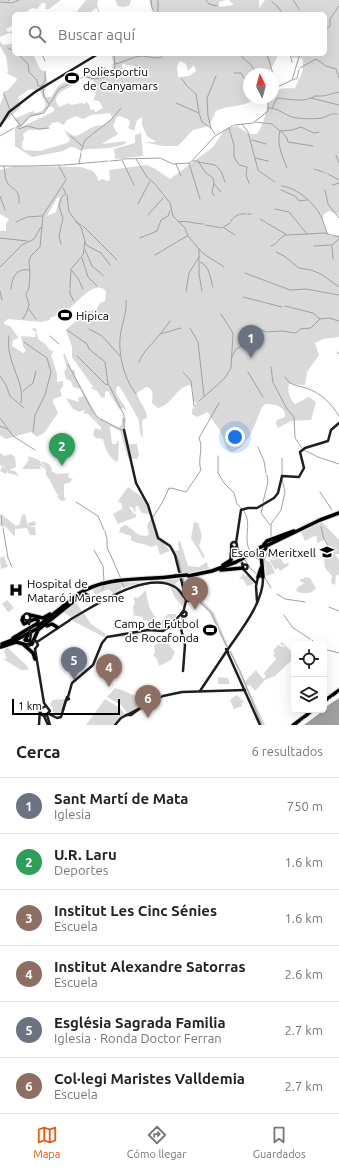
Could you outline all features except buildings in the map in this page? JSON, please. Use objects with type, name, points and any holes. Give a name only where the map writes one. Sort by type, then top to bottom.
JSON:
[{"type":"highway","points":[[261,548],[309,525],[339,513]]},
{"type":"highway","points":[[259,578],[261,548],[263,543],[339,513]]},
{"type":"highway","points":[[259,578],[263,550],[309,525]]},
{"type":"highway","points":[[200,574],[236,562],[295,531]]},
{"type":"highway","points":[[218,567],[230,561],[234,548]]},
{"type":"highway","points":[[31,615],[46,617],[70,600],[98,584],[118,581],[177,577],[236,562]]},
{"type":"highway","points":[[188,575],[244,567]]},
{"type":"highway","points":[[1,646],[31,634],[78,596]]},
{"type":"highway","points":[[1,646],[15,642],[29,645],[33,643],[37,632],[78,596]]},
{"type":"highway","points":[[1,646],[35,628],[70,600]]},
{"type":"highway","points":[[1,646],[35,630],[58,613]]},
{"type":"highway","points":[[24,618],[22,621],[24,624],[34,619],[38,621],[38,624],[31,634]]},
{"type":"highway","points":[[37,632],[52,624],[57,627]]},
{"type":"highway","points":[[48,626],[53,625],[53,629]]},
{"type":"highway","points":[[22,643],[32,652],[35,659]]},
{"type":"main road","points":[[327,699],[339,690]]},
{"type":"main road","points":[[293,725],[309,713]]},
{"type":"street","points":[[0,126],[9,112],[48,84],[94,56]]},
{"type":"street","points":[[234,548],[241,510],[257,508],[276,497],[279,491],[281,476],[297,478],[300,476],[304,468],[299,454],[303,449],[328,441],[331,430],[339,423]]},
{"type":"street","points":[[124,430],[136,483],[151,514],[158,538],[170,546],[175,555],[184,595],[187,600],[181,629],[185,645],[183,670]]},
{"type":"street","points":[[235,542],[231,545],[237,552],[244,567],[253,579],[257,591],[257,601]]},
{"type":"street","points":[[253,579],[256,581],[259,578]]},
{"type":"street","points":[[256,586],[259,578]]},
{"type":"street","points":[[199,691],[249,619],[262,590],[259,578]]},
{"type":"street","points":[[31,634],[53,629],[134,586],[167,584],[176,588],[184,595]]},
{"type":"street","points":[[257,591],[262,590]]},
{"type":"street","points":[[24,618],[26,614],[31,615]]},
{"type":"street","points":[[40,711],[57,718],[61,717],[72,683],[93,666],[103,641],[114,635],[148,630],[163,631],[183,614]]},
{"type":"street","points":[[24,618],[28,621],[31,615]]},
{"type":"street","points":[[31,615],[32,648],[49,725]]},
{"type":"street","points":[[24,618],[37,646],[32,648]]},
{"type":"street","points":[[100,647],[106,640],[114,635]]},
{"type":"street","points":[[32,648],[44,706],[40,711],[40,725]]},
{"type":"street","points":[[227,651],[242,689],[260,725]]},
{"type":"street","points":[[116,725],[121,718],[161,696],[180,692],[242,689]]},
{"type":"street","points":[[129,714],[140,710],[143,706]]},
{"type":"street","points":[[40,725],[47,714]]},
{"type":"shaded area","points":[[0,0],[61,0],[49,9],[45,9],[46,4],[43,2],[37,9],[32,8],[26,12],[12,12],[12,26],[6,29],[8,32],[12,31],[12,34],[9,33],[0,37]]},
{"type":"shaded area","points":[[86,0],[98,0],[97,5],[100,12],[98,12],[96,8],[91,12],[77,12]]},
{"type":"shaded area","points":[[115,0],[131,0],[130,5],[124,7],[118,6]]},
{"type":"shaded area","points":[[149,0],[226,0],[219,2],[219,7],[234,5],[229,0],[259,0],[259,8],[265,0],[339,0],[339,215],[329,211],[324,214],[323,223],[330,236],[339,235],[339,337],[323,339],[315,343],[319,355],[307,372],[305,385],[289,384],[288,387],[289,395],[295,404],[309,397],[316,402],[311,420],[291,421],[278,428],[276,424],[277,420],[285,417],[284,410],[276,405],[265,404],[262,407],[247,440],[237,450],[231,452],[226,446],[221,432],[211,419],[208,412],[197,417],[192,414],[192,410],[196,403],[193,401],[193,390],[190,385],[185,386],[167,403],[158,408],[152,403],[151,389],[146,387],[137,393],[147,414],[147,418],[142,420],[143,439],[140,433],[139,420],[120,387],[117,386],[116,390],[127,411],[122,408],[119,409],[108,391],[105,392],[105,397],[102,398],[96,390],[91,389],[93,386],[72,357],[72,347],[66,330],[78,319],[83,317],[88,311],[96,310],[100,303],[105,301],[106,291],[102,288],[97,288],[87,292],[70,308],[50,318],[50,320],[42,322],[8,319],[4,322],[4,324],[10,326],[18,337],[17,339],[13,340],[12,346],[23,353],[26,351],[23,346],[21,336],[35,337],[36,332],[31,329],[36,328],[38,339],[51,351],[54,351],[51,355],[57,374],[57,382],[63,381],[63,386],[60,390],[62,396],[54,399],[53,402],[58,413],[44,433],[37,437],[31,432],[6,439],[0,435],[0,231],[6,231],[6,224],[9,219],[0,214],[0,170],[14,166],[81,167],[93,171],[97,176],[98,181],[102,179],[107,181],[110,180],[109,170],[146,165],[154,168],[170,179],[213,147],[225,129],[237,126],[249,134],[257,134],[263,123],[268,104],[279,104],[279,90],[295,88],[303,70],[303,60],[300,58],[293,58],[291,56],[327,56],[327,12],[152,12]],"holes":[[[60,197],[56,212],[47,216],[57,198]]]},
{"type":"shaded area","points":[[0,41],[3,45],[12,43],[12,56],[34,56],[40,69],[46,73],[48,85],[44,92],[46,97],[51,97],[58,86],[68,80],[70,83],[74,81],[73,85],[58,94],[56,101],[59,107],[69,103],[71,105],[81,103],[85,104],[86,101],[90,106],[90,110],[93,109],[96,112],[103,108],[99,101],[93,100],[96,94],[92,89],[94,81],[86,78],[86,76],[94,73],[104,76],[105,73],[102,68],[105,66],[109,74],[111,72],[113,62],[112,56],[278,56],[271,68],[243,68],[243,104],[246,104],[216,111],[209,126],[193,130],[178,146],[163,146],[144,142],[156,142],[147,136],[142,125],[142,117],[137,120],[134,131],[128,128],[130,122],[128,119],[119,116],[117,117],[113,126],[118,134],[102,144],[126,141],[125,144],[107,148],[78,150],[77,148],[70,147],[63,151],[32,157],[15,146],[15,128],[18,124],[14,119],[33,111],[35,113],[42,111],[46,105],[40,91],[30,89],[18,97],[21,107],[0,126],[0,104],[3,98],[3,92],[8,90],[17,80],[16,78],[0,70],[7,73],[6,56],[0,46]],"holes":[[[180,61],[186,64],[188,71],[194,65],[196,71],[189,76],[178,77],[177,66]],[[122,64],[134,66],[134,70],[126,74]],[[51,106],[55,109],[53,112],[21,127],[30,117],[40,115]],[[110,113],[112,117],[107,123],[93,127],[82,134],[74,136],[64,130],[70,140],[67,143],[40,151],[24,150],[22,147],[22,142],[24,139],[23,134],[28,130],[47,129],[52,123],[58,122],[64,125],[67,120],[76,116],[83,119],[91,115]]]},
{"type":"shaded area","points":[[141,133],[143,156],[115,159],[114,149],[135,143],[135,135]]},
{"type":"shaded area","points":[[63,354],[65,354],[71,370],[75,370],[75,376],[97,416],[118,428],[122,424],[122,418],[126,418],[125,429],[129,444],[137,444],[139,455],[137,459],[128,458],[120,431],[110,426],[112,444],[116,444],[118,440],[119,443],[117,462],[111,458],[107,452],[103,439],[96,438],[93,435],[95,428],[101,430],[101,427],[88,414],[83,413],[85,409],[80,412],[73,409],[66,398],[79,402],[78,398],[84,396],[81,389],[73,387],[71,381],[66,379],[64,371],[67,369]]},
{"type":"shaded area","points":[[0,453],[4,456],[11,454],[15,457],[16,467],[9,470],[15,471],[19,476],[8,473],[8,471],[6,474],[0,471],[2,467],[8,469],[0,465]]},
{"type":"shaded area","points":[[28,456],[39,460],[45,469],[39,465],[41,469],[22,469],[29,460]]},
{"type":"shaded area","points":[[41,461],[49,464],[52,469],[51,471],[57,474],[69,473],[68,477],[73,479],[69,483],[64,484],[64,497],[66,499],[64,501],[60,500],[57,496],[59,496],[46,475],[46,470]]},
{"type":"shaded area","points":[[128,487],[145,499],[150,514],[142,513],[138,506],[136,506],[135,513],[132,507],[129,507],[134,514],[136,514],[136,517],[118,524],[113,514],[122,509],[122,504],[118,501]]},
{"type":"shaded area","points":[[1,514],[16,526],[20,524],[22,515],[25,514],[28,527],[28,523],[35,521],[36,525],[29,527],[35,527],[36,535],[30,535],[27,528],[15,529],[14,536],[6,527],[0,526]]},
{"type":"shaded area","points":[[150,519],[155,523],[160,537],[169,543],[176,551],[179,550],[178,542],[180,541],[188,566],[199,567],[207,562],[208,567],[211,568],[184,574],[185,582],[214,613],[228,646],[226,647],[209,612],[192,597],[188,598],[182,579],[175,584],[178,587],[172,584],[155,582],[182,578],[176,555],[169,545],[164,543],[170,551],[160,555],[157,545],[151,547],[131,540],[131,536],[119,532],[121,527],[126,525],[139,535],[147,536],[149,534],[147,526]]},
{"type":"shaded area","points":[[194,522],[198,523],[201,533],[199,546],[205,557],[203,558],[191,538]]},
{"type":"shaded area","points":[[322,522],[339,540],[339,554],[335,554],[339,560],[339,574],[336,576],[335,585],[331,583],[332,576],[325,568],[324,558],[334,553],[324,540],[317,543],[317,537],[314,536],[305,541],[301,532]]},
{"type":"shaded area","points":[[269,548],[281,551],[276,554],[275,559],[272,558],[273,553],[272,555],[268,554]]},
{"type":"shaded area","points":[[4,556],[8,567],[1,569],[0,558]]},
{"type":"shaded area","points":[[277,557],[282,560],[284,564],[288,563],[289,565],[280,571],[278,568],[275,570],[269,559],[275,560]]},
{"type":"shaded area","points":[[265,560],[270,562],[275,573],[266,576]]},
{"type":"shaded area","points":[[244,573],[245,576],[248,575],[254,584],[247,586],[243,579],[239,579]]},
{"type":"shaded area","points":[[304,577],[310,578],[316,588],[310,593],[296,591],[298,587],[305,583],[301,582],[300,579],[304,579]]},
{"type":"shaded area","points":[[147,582],[124,588],[122,586],[121,590],[113,594],[109,589],[92,596],[95,594],[93,590],[86,593],[93,588],[109,583]]},
{"type":"shaded area","points":[[170,586],[180,594],[184,600],[185,606],[182,606],[175,598]]},
{"type":"shaded area","points":[[146,590],[151,610],[155,617],[153,618],[156,624],[155,629],[151,629],[154,628],[153,626],[151,626],[148,621],[143,620],[143,617],[132,615],[134,614],[133,608],[135,601],[133,600],[135,597],[138,598]]},
{"type":"shaded area","points":[[79,597],[81,600],[77,604],[82,611],[71,617],[63,612]]},
{"type":"shaded area","points":[[7,600],[14,608],[8,612],[2,604]]},
{"type":"shaded area","points":[[84,613],[91,624],[106,634],[104,637],[71,620]]},
{"type":"shaded area","points":[[168,614],[176,614],[176,617],[166,627],[171,620],[169,618],[170,615],[163,626],[165,628],[159,629],[159,624]]},
{"type":"shaded area","name":"Camp de Fútbol de Rocafonda","points":[[208,624],[216,631],[212,635],[204,628]]},
{"type":"shaded area","points":[[143,632],[135,638],[117,637],[117,636]]},
{"type":"shaded area","points":[[282,642],[291,651],[291,661],[275,676],[265,680],[255,691],[250,685],[247,686],[265,725],[261,725],[230,652],[231,650],[245,681],[256,670],[263,679],[266,677],[264,673],[276,659],[273,655],[275,653],[273,651],[278,645],[285,646],[280,644]]},
{"type":"shaded area","points":[[160,643],[168,644],[175,652],[171,660],[159,666],[157,659],[153,655],[155,653],[154,645]]},
{"type":"shaded area","points":[[7,647],[27,666],[29,670],[21,670],[5,660],[4,658],[7,659],[4,651]]},
{"type":"shaded area","points":[[218,677],[228,678],[230,684],[218,684]]},
{"type":"shaded area","points":[[152,686],[156,694],[144,701],[141,695],[137,695]]},
{"type":"shaded area","points":[[115,688],[136,696],[138,708],[127,713],[121,705],[107,697]]},
{"type":"shaded area","points":[[237,695],[244,702],[241,704],[243,706],[234,709],[230,700]]},
{"type":"shaded area","points":[[339,698],[339,725],[304,725],[320,713],[327,713],[327,706]]},
{"type":"shaded area","points":[[65,699],[61,714],[57,716],[53,713],[53,708],[50,704],[53,700]]},
{"type":"shaded area","points":[[105,699],[120,708],[126,715],[113,725],[86,725]]},
{"type":"waterway","points":[[0,2],[12,3],[19,0]]},
{"type":"waterway","points":[[151,0],[152,8],[154,10]]},
{"type":"waterway","points":[[158,0],[158,12]]},
{"type":"waterway","points":[[206,0],[209,4],[217,6]]},
{"type":"waterway","points":[[293,0],[299,9]]},
{"type":"waterway","points":[[272,2],[282,12]]},
{"type":"waterway","points":[[327,28],[330,26],[330,19],[339,6]]},
{"type":"waterway","points":[[8,48],[12,50]]},
{"type":"waterway","points":[[20,56],[28,64],[29,72],[37,80],[38,86],[42,86]]},
{"type":"waterway","points":[[43,56],[45,61]]},
{"type":"waterway","points":[[86,77],[95,79],[112,76],[115,66],[114,56]]},
{"type":"waterway","points":[[115,64],[139,56],[155,58],[162,57]]},
{"type":"waterway","points":[[241,56],[253,68]]},
{"type":"waterway","points":[[268,56],[271,68]]},
{"type":"waterway","points":[[290,56],[292,62]]},
{"type":"waterway","points":[[279,86],[292,80],[299,56]]},
{"type":"waterway","points":[[300,68],[316,59],[326,66],[336,69],[339,78]]},
{"type":"waterway","points":[[293,80],[297,78],[299,70]]},
{"type":"waterway","points":[[42,86],[45,80],[45,71]]},
{"type":"waterway","points":[[234,73],[241,73],[243,76]]},
{"type":"waterway","points":[[211,128],[208,116],[207,98],[216,76]]},
{"type":"waterway","points":[[17,127],[22,125],[30,116],[44,113],[59,89],[83,77]]},
{"type":"waterway","points":[[182,79],[187,86]]},
{"type":"waterway","points":[[188,87],[196,94],[199,113]]},
{"type":"waterway","points":[[43,89],[44,96],[49,104]]},
{"type":"waterway","points":[[272,108],[277,98],[302,100],[339,92]]},
{"type":"waterway","points":[[4,94],[10,110]]},
{"type":"waterway","points":[[311,98],[339,105]]},
{"type":"waterway","points":[[176,103],[199,113],[202,122],[211,128],[215,134]]},
{"type":"waterway","points":[[235,125],[253,123],[268,111],[268,104]]},
{"type":"waterway","points":[[81,151],[85,140],[112,119],[121,108]]},
{"type":"waterway","points":[[268,108],[275,109],[289,116],[310,119],[322,118],[331,114],[337,114]]},
{"type":"waterway","points":[[11,113],[20,125]]},
{"type":"waterway","points":[[255,122],[272,124],[280,131],[279,145],[287,168]]},
{"type":"waterway","points":[[242,124],[248,132],[258,170],[275,182]]},
{"type":"waterway","points":[[122,159],[160,158],[173,164],[190,163],[215,136],[234,125]]},
{"type":"waterway","points":[[18,128],[27,126],[39,129],[49,128]]},
{"type":"waterway","points":[[280,131],[292,130],[301,127],[314,133],[319,132]]},
{"type":"waterway","points":[[0,136],[14,128]]},
{"type":"waterway","points":[[229,128],[234,145]]},
{"type":"waterway","points":[[281,131],[287,138],[288,142],[313,146]]},
{"type":"waterway","points":[[71,136],[82,146]]},
{"type":"waterway","points":[[252,140],[266,144]]},
{"type":"waterway","points":[[234,146],[234,157],[239,165],[247,167],[246,175],[249,183]]},
{"type":"waterway","points":[[79,164],[81,153]]},
{"type":"waterway","points":[[336,155],[339,163]]},
{"type":"waterway","points":[[255,158],[268,161]]},
{"type":"waterway","points":[[136,159],[147,177],[155,184],[170,203],[173,216],[185,228],[188,236],[199,249],[199,274],[202,291]]},
{"type":"waterway","points":[[110,161],[121,160]]},
{"type":"waterway","points":[[122,160],[134,185]]},
{"type":"waterway","points":[[64,165],[108,161]]},
{"type":"waterway","points":[[193,161],[198,161],[205,172],[213,178],[214,183],[212,192],[214,196]]},
{"type":"waterway","points":[[198,162],[215,165],[221,171],[225,182]]},
{"type":"waterway","points":[[189,163],[200,199]]},
{"type":"waterway","points":[[176,164],[181,176]]},
{"type":"waterway","points":[[31,166],[63,165]]},
{"type":"waterway","points":[[0,166],[30,166]]},
{"type":"waterway","points":[[4,166],[6,180],[17,192],[19,203]]},
{"type":"waterway","points":[[59,166],[66,179]]},
{"type":"waterway","points":[[314,169],[323,172]]},
{"type":"waterway","points":[[328,174],[339,180]]},
{"type":"waterway","points":[[36,319],[28,308],[29,305],[26,294],[29,288],[29,261],[31,256],[40,247],[43,215],[66,180]]},
{"type":"waterway","points":[[138,204],[150,181]]},
{"type":"waterway","points":[[333,185],[339,183]]},
{"type":"waterway","points":[[214,184],[221,192]]},
{"type":"waterway","points":[[282,186],[288,187],[300,193],[315,207],[322,218],[327,233]]},
{"type":"waterway","points":[[63,188],[66,194]]},
{"type":"waterway","points":[[281,190],[295,196],[299,201],[307,200]]},
{"type":"waterway","points":[[325,190],[328,204],[339,218]]},
{"type":"waterway","points":[[61,244],[59,236],[63,218],[59,206],[61,198],[65,194]]},
{"type":"waterway","points":[[67,195],[69,212],[81,227],[85,241],[83,255],[71,269],[70,288]]},
{"type":"waterway","points":[[0,196],[5,210]]},
{"type":"waterway","points":[[148,215],[163,198]]},
{"type":"waterway","points":[[275,209],[289,212],[307,234],[324,233],[339,237]]},
{"type":"waterway","points":[[140,238],[157,231],[161,220],[168,216],[170,211]]},
{"type":"waterway","points":[[231,221],[237,215],[246,214]]},
{"type":"waterway","points":[[16,222],[27,217],[42,216]]},
{"type":"waterway","points":[[260,219],[287,235],[307,234]]},
{"type":"waterway","points":[[179,222],[185,221],[203,224]]},
{"type":"waterway","points":[[76,222],[81,225]]},
{"type":"waterway","points":[[205,225],[222,228],[230,223]]},
{"type":"waterway","points":[[83,226],[117,260]]},
{"type":"waterway","points":[[0,267],[22,245],[34,239],[41,227]]},
{"type":"waterway","points":[[224,228],[235,235]]},
{"type":"waterway","points":[[271,246],[286,235]]},
{"type":"waterway","points":[[155,255],[187,236]]},
{"type":"waterway","points":[[0,238],[27,241]]},
{"type":"waterway","points":[[314,246],[332,245],[339,239]]},
{"type":"waterway","points":[[85,242],[86,245],[101,253],[110,265]]},
{"type":"waterway","points":[[332,246],[333,259]]},
{"type":"waterway","points":[[199,249],[201,252],[224,267]]},
{"type":"waterway","points":[[85,250],[92,266],[104,276]]},
{"type":"waterway","points":[[276,252],[284,256],[299,268],[311,270],[321,274],[339,287]]},
{"type":"waterway","points":[[186,291],[189,273],[199,257]]},
{"type":"waterway","points":[[82,258],[88,277],[97,286]]},
{"type":"waterway","points":[[200,262],[208,269],[213,287]]},
{"type":"waterway","points":[[11,289],[12,281],[16,274],[21,270],[29,270]]},
{"type":"waterway","points":[[72,271],[78,278],[83,289]]},
{"type":"waterway","points":[[245,273],[290,290],[306,289],[339,295]]},
{"type":"waterway","points":[[70,290],[70,294],[74,301]]},
{"type":"waterway","points":[[0,291],[2,300]]},
{"type":"waterway","points":[[243,297],[282,307]]},
{"type":"waterway","points":[[126,300],[126,310],[120,335],[120,353],[127,380],[136,394]]},
{"type":"waterway","points":[[285,306],[313,313],[320,319],[329,318],[339,321]]},
{"type":"waterway","points":[[23,319],[28,309]]},
{"type":"waterway","points":[[199,401],[224,379],[231,368],[233,333],[221,314]]},
{"type":"waterway","points":[[254,329],[258,328],[266,332],[282,331],[296,333],[300,329],[311,328],[320,319]]},
{"type":"waterway","points":[[161,333],[170,321]]},
{"type":"waterway","points":[[139,362],[160,334],[181,328]]},
{"type":"waterway","points":[[190,328],[198,342],[204,396]]},
{"type":"waterway","points":[[89,329],[102,336],[120,356]]},
{"type":"waterway","points":[[67,330],[87,344],[89,349],[105,362],[108,384]]},
{"type":"waterway","points":[[9,336],[10,354],[20,386],[21,403]]},
{"type":"waterway","points":[[50,336],[59,344]]},
{"type":"waterway","points":[[24,342],[47,358],[51,372],[45,395],[35,415],[33,432]]},
{"type":"waterway","points":[[232,357],[236,349],[247,343]]},
{"type":"waterway","points":[[77,356],[105,384],[109,385],[124,415],[124,432]]},
{"type":"waterway","points":[[68,364],[92,410],[98,418]]},
{"type":"waterway","points":[[271,367],[273,383]]},
{"type":"waterway","points":[[23,391],[33,383],[36,371]]},
{"type":"waterway","points":[[183,372],[191,381],[194,406]]},
{"type":"waterway","points":[[248,372],[263,397]]},
{"type":"waterway","points":[[0,376],[6,385],[10,396],[24,408]]},
{"type":"waterway","points":[[285,377],[291,384],[306,388],[321,396],[333,407],[339,416]]},
{"type":"waterway","points":[[274,384],[287,409],[294,417],[295,438],[302,448]]},
{"type":"waterway","points":[[169,489],[171,488],[186,492],[201,470],[201,446],[199,438],[219,403]]},
{"type":"waterway","points":[[0,418],[13,436],[35,450]]},
{"type":"waterway","points":[[100,419],[122,430]]},
{"type":"waterway","points":[[0,426],[7,429]]},
{"type":"waterway","points":[[258,447],[264,461],[266,473]]},
{"type":"waterway","points":[[304,450],[318,457],[339,464]]},
{"type":"waterway","points":[[218,456],[218,473],[224,483],[234,493],[237,504],[242,509]]},
{"type":"waterway","points":[[282,458],[282,475]]},
{"type":"waterway","points":[[263,502],[268,482],[267,475]]},
{"type":"waterway","points":[[271,538],[271,524],[281,510],[285,492],[282,479]]},
{"type":"waterway","points":[[153,517],[169,488]]},
{"type":"waterway","points":[[320,492],[332,510]]},
{"type":"waterway","points":[[76,502],[98,516],[104,530]]},
{"type":"waterway","points":[[263,505],[261,513],[270,525]]},
{"type":"waterway","points":[[244,511],[248,521],[247,541],[250,551]]},
{"type":"waterway","points":[[1,515],[2,525]]},
{"type":"waterway","points":[[321,527],[324,539],[330,549]]},
{"type":"waterway","points":[[3,528],[8,558],[12,567]]},
{"type":"waterway","points":[[105,531],[107,547],[121,579]]},
{"type":"waterway","points":[[264,571],[264,561],[269,548]]},
{"type":"waterway","points":[[239,549],[243,555]]},
{"type":"waterway","points":[[94,550],[103,566],[104,581]]},
{"type":"waterway","points":[[173,550],[178,559],[184,583],[193,596],[211,612],[227,647]]},
{"type":"waterway","points":[[253,555],[260,561]]},
{"type":"waterway","points":[[245,560],[251,569],[257,574]]},
{"type":"waterway","points":[[265,578],[271,588]]},
{"type":"waterway","points":[[122,583],[124,587]]},
{"type":"waterway","points":[[102,590],[104,586]]},
{"type":"waterway","points":[[277,594],[285,599],[305,602]]},
{"type":"waterway","points":[[329,607],[339,611]]},
{"type":"waterway","points":[[284,615],[292,627],[310,639]]},
{"type":"waterway","points":[[327,650],[339,653]]},
{"type":"waterway","points":[[230,652],[240,671],[262,725]]},
{"type":"railway","points":[[327,701],[339,692]]},
{"type":"railway","points":[[296,725],[311,713]]},
{"type":"place","name":"Poliesportiu de Canyamars","points":[[72,78]]},
{"type":"place","name":"Hipica","points":[[65,315]]},
{"type":"place","name":"Sant Martí de Mata","points":[[251,358]]},
{"type":"place","name":"U.R. Laru","points":[[62,466]]},
{"type":"place","name":"Escola Meritxell","points":[[327,552]]},
{"type":"place","name":"Hospital de Mataró i Maresme","points":[[16,590]]},
{"type":"place","name":"Institut Les Cinc Sénies","points":[[195,610]]},
{"type":"place","name":"Camp de Fútbol de Rocafonda","points":[[210,630]]},
{"type":"place","name":"Església Sagrada Familia","points":[[74,680]]},
{"type":"place","name":"Institut Alexandre Satorras","points":[[109,687]]},
{"type":"place","name":"Col·legi Maristes Valldemia","points":[[148,718]]}]
